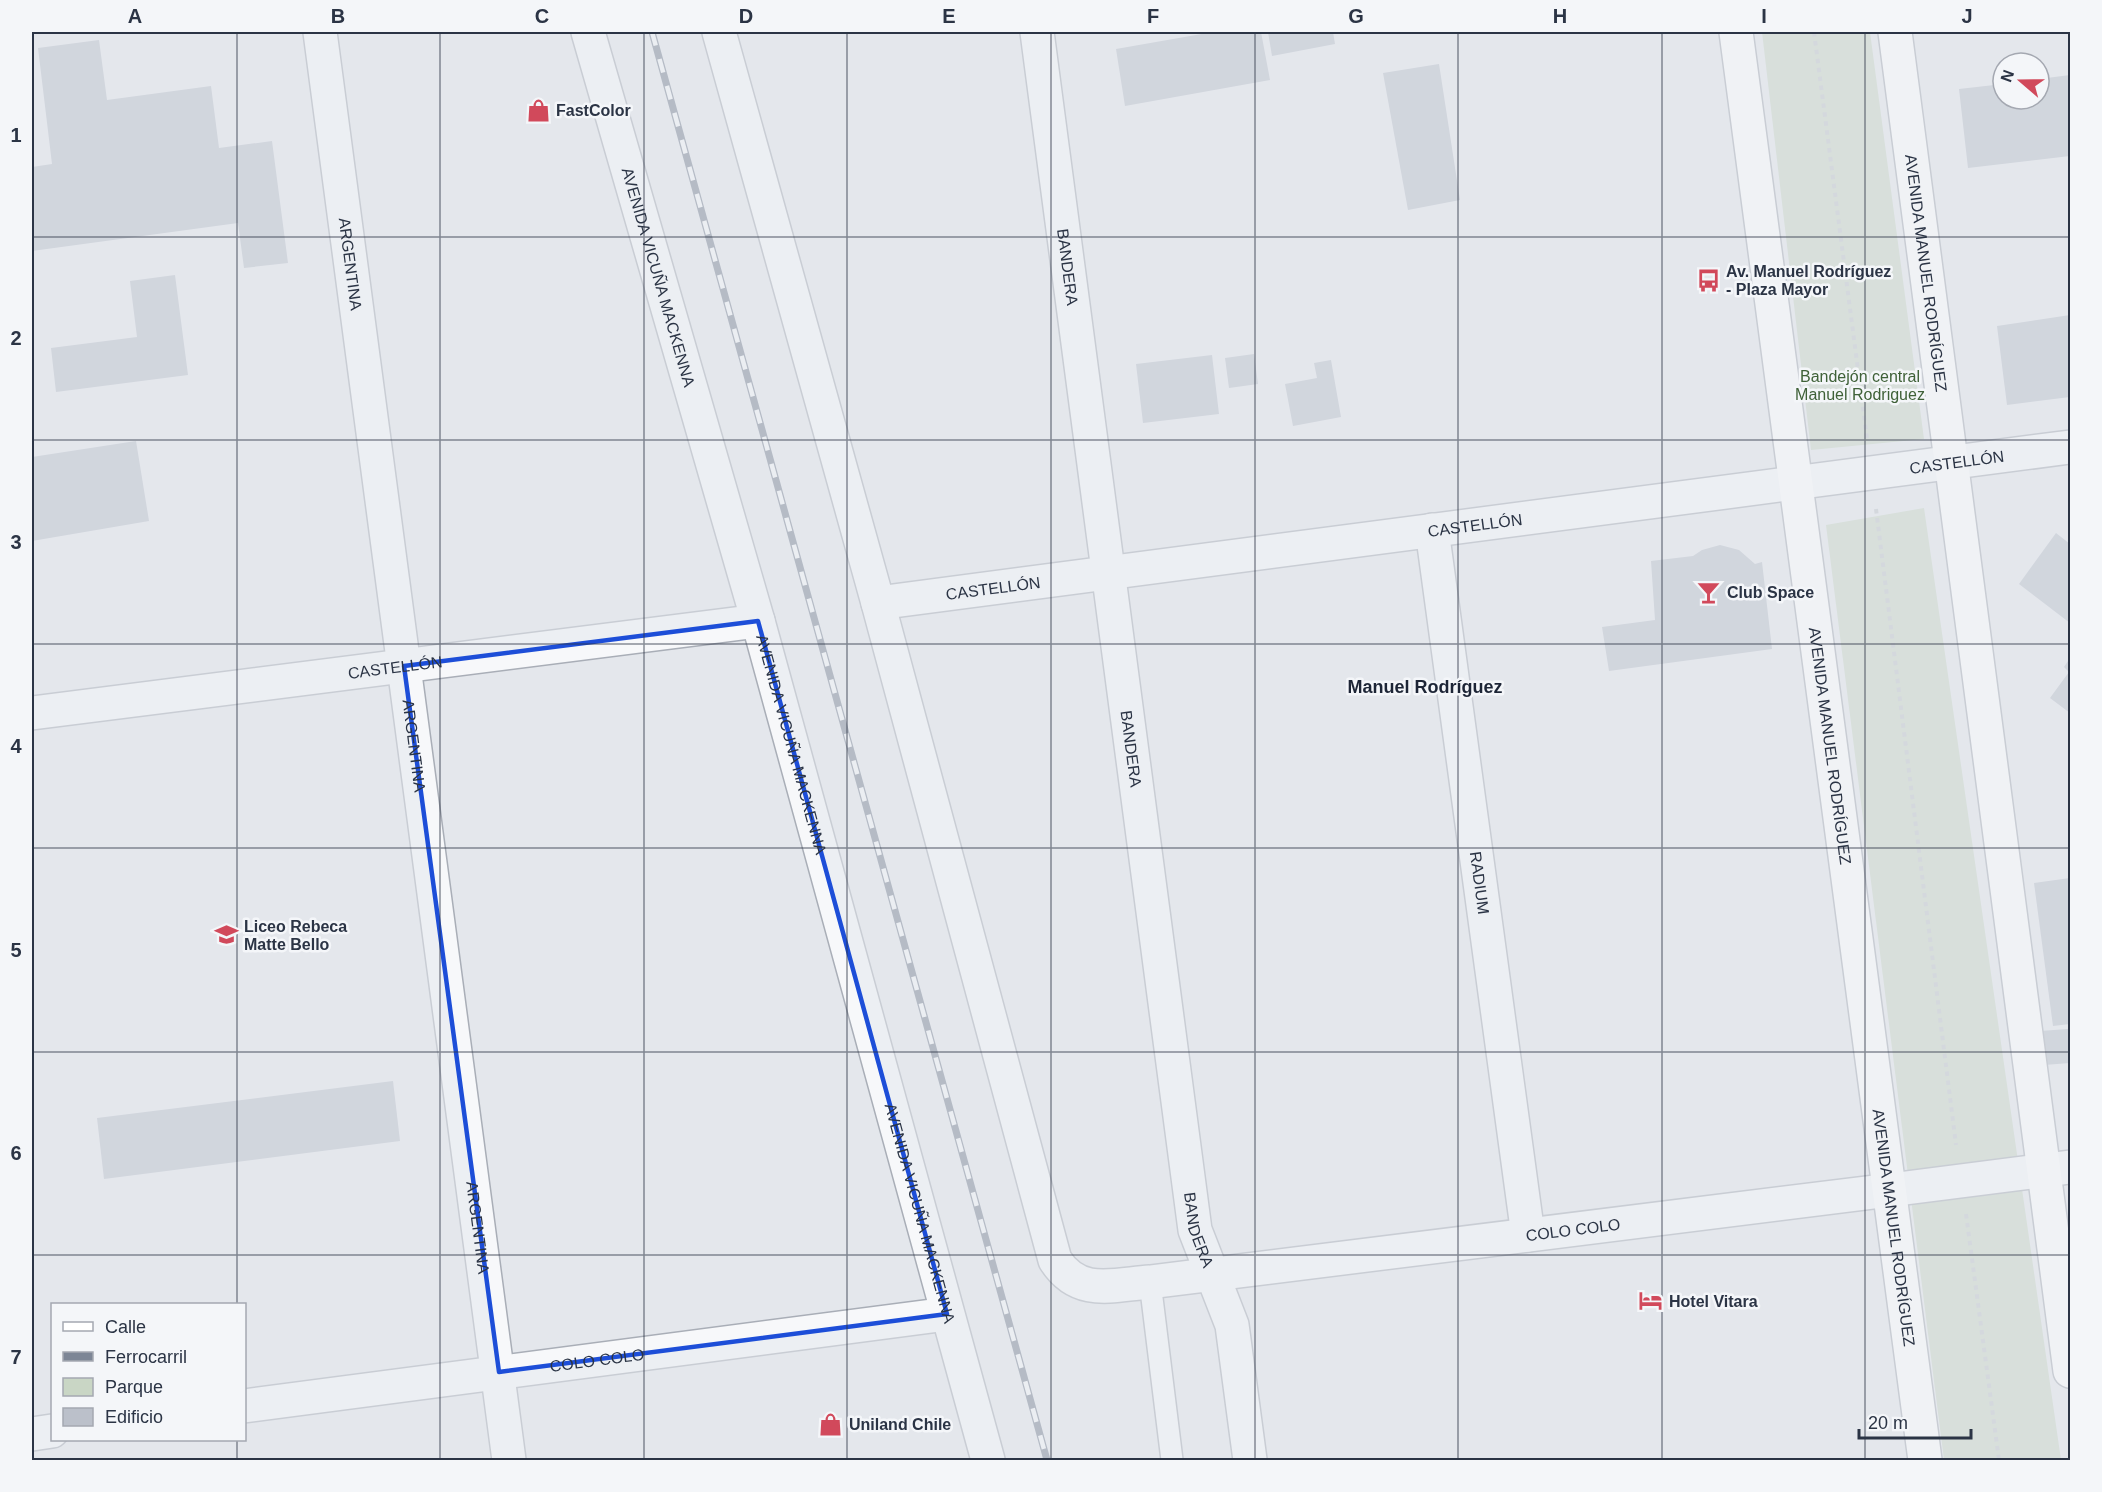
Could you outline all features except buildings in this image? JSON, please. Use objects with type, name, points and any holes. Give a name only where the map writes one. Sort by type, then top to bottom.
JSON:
[{"type":"main road","name":"AVENIDA MANUEL RODRÍGUEZ","points":[[1736,32],[1925,1461]]},
{"type":"main road","name":"AVENIDA MANUEL RODRÍGUEZ","points":[[1895,32],[1951,462],[2057,1168],[2070,1371]]},
{"type":"street","name":"ARGENTINA","points":[[320,32],[509,1461]]},
{"type":"street","name":"AVENIDA VICUÑA MACKENNA","points":[[588,32],[758,621],[988,1461]]},
{"type":"street","points":[[719,32],[878,603]]},
{"type":"street","name":"BANDERA","points":[[1037,32],[1195,1230],[1232,1325],[1250,1461]]},
{"type":"street","name":"CASTELLÓN","points":[[878,603],[2070,447]]},
{"type":"street","name":"RADIUM","points":[[1432,530],[1528,1235]]},
{"type":"street","name":"COLO COLO","points":[[878,603],[1055,1260],[1063,1273],[1076,1283],[1090,1287],[1150,1282],[2057,1168]]},
{"type":"street","name":"CASTELLÓN","points":[[32,713],[758,621]]},
{"type":"street","name":"COLO COLO","points":[[246,1406],[947,1314]]},
{"type":"street","points":[[32,1434],[51,1431]]},
{"type":"lane","points":[[1150,1282],[1172,1461]]},
{"type":"path","points":[[1814,32],[1999,1461]]},
{"type":"highlighted area","points":[[758,621],[947,1314],[499,1372],[404,666]]},
{"type":"green space","name":"Bandejón central Manuel Rodriguez","points":[[1762,32],[1870,32],[1924,439],[1811,450]]},
{"type":"green space","points":[[1924,508],[2061,1460],[1944,1460],[1826,525]]},
{"type":"railway","points":[[652,32],[1047,1460]]},
{"type":"place","name":"FastColor","points":[[538,110]]},
{"type":"place","name":"Av. Manuel Rodríguez - Plaza Mayor","points":[[1708,280]]},
{"type":"place","name":"Club Space","points":[[1709,592]]},
{"type":"place","name":"Liceo Rebeca Matte Bello","points":[[226,935]]},
{"type":"place","name":"Hotel Vitara","points":[[1651,1301]]},
{"type":"place","name":"Uniland Chile","points":[[831,1424]]},
{"type":"district","name":"Manuel Rodríguez","points":[[1425,687]]}]
